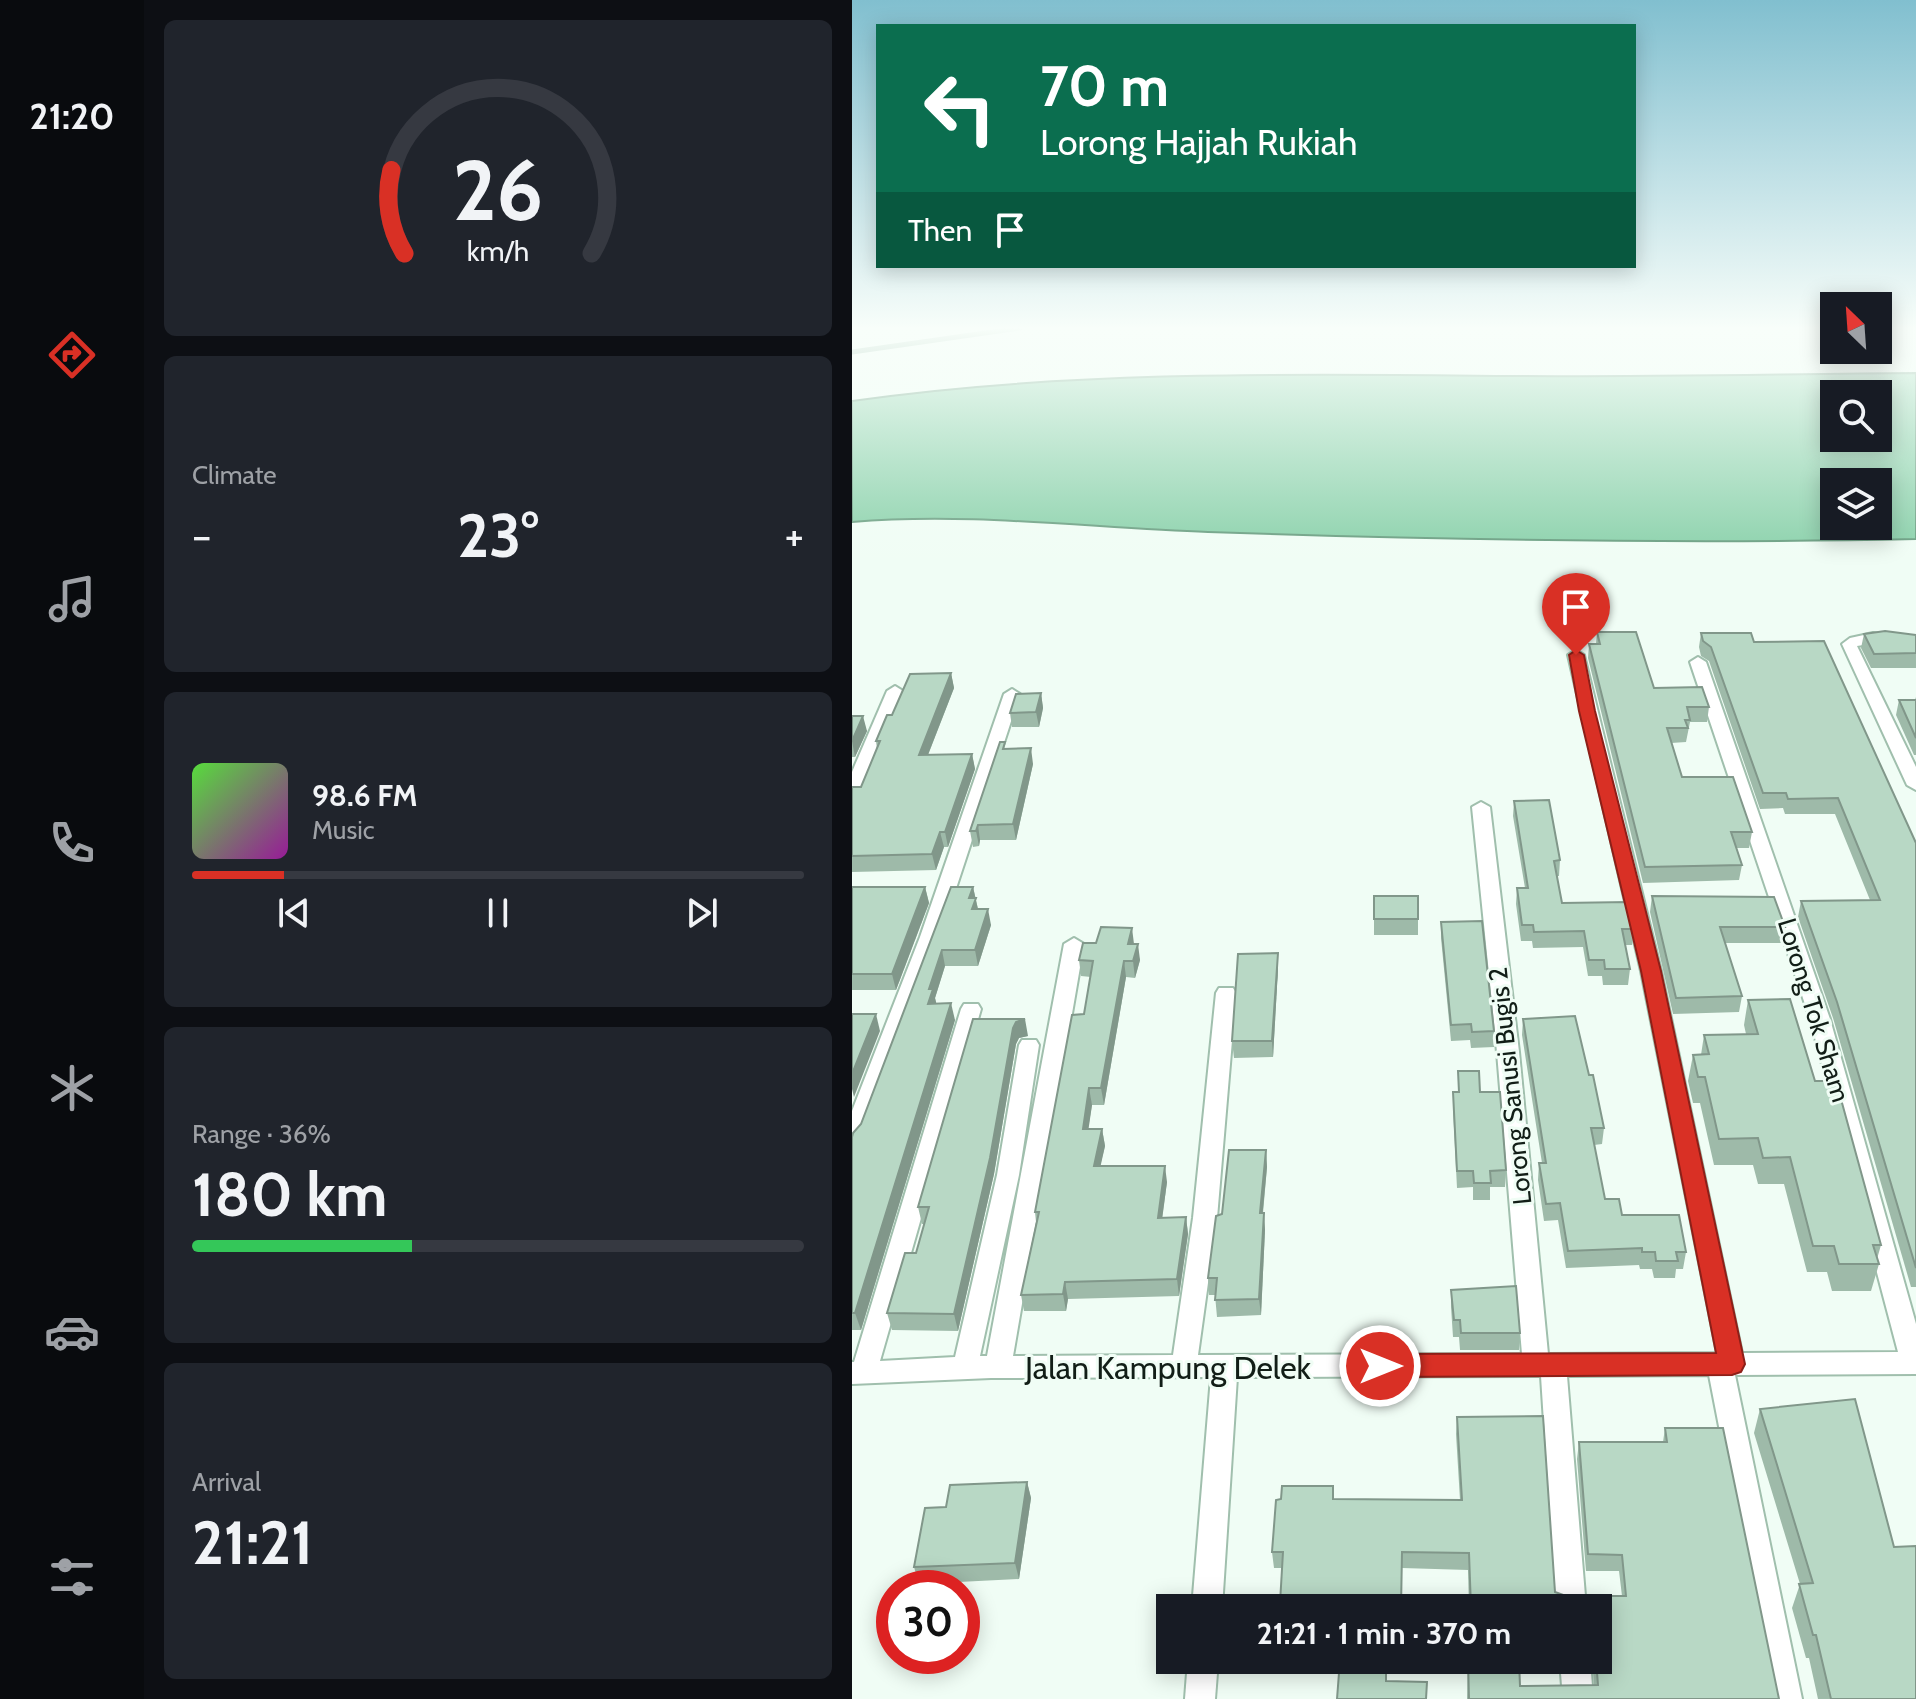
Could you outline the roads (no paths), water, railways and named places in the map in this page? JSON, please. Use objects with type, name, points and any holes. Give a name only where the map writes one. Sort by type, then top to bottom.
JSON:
[{"type":"street","points":[[1916,643],[1905,638],[1859,639],[1849,644],[1916,785]]},
{"type":"street","points":[[1576,655],[1651,971],[1787,1699]]},
{"type":"street","name":"Lorong Tok Sham","points":[[1698,662],[1820,1019],[1915,1363]]},
{"type":"street","points":[[852,792],[895,691]]},
{"type":"street","points":[[852,1140],[930,937],[1012,694]]},
{"type":"street","name":"Lorong Sanusi Bugis 2","points":[[1481,807],[1569,1594]]},
{"type":"street","points":[[998,1367],[1074,944]]},
{"type":"street","points":[[1184,1366],[1205,1218],[1226,993]]},
{"type":"street","points":[[858,1373],[971,1009]]},
{"type":"street","points":[[965,1368],[1008,1175],[1029,1045]]},
{"type":"street","name":"Jalan Kampung Delek","points":[[858,1373],[998,1367],[1915,1363]]},
{"type":"street","points":[[1208,1594],[1225,1366]]},
{"type":"street","points":[[1200,1699],[1202,1674]]},
{"type":"street","points":[[1576,1674],[1578,1699]]}]
